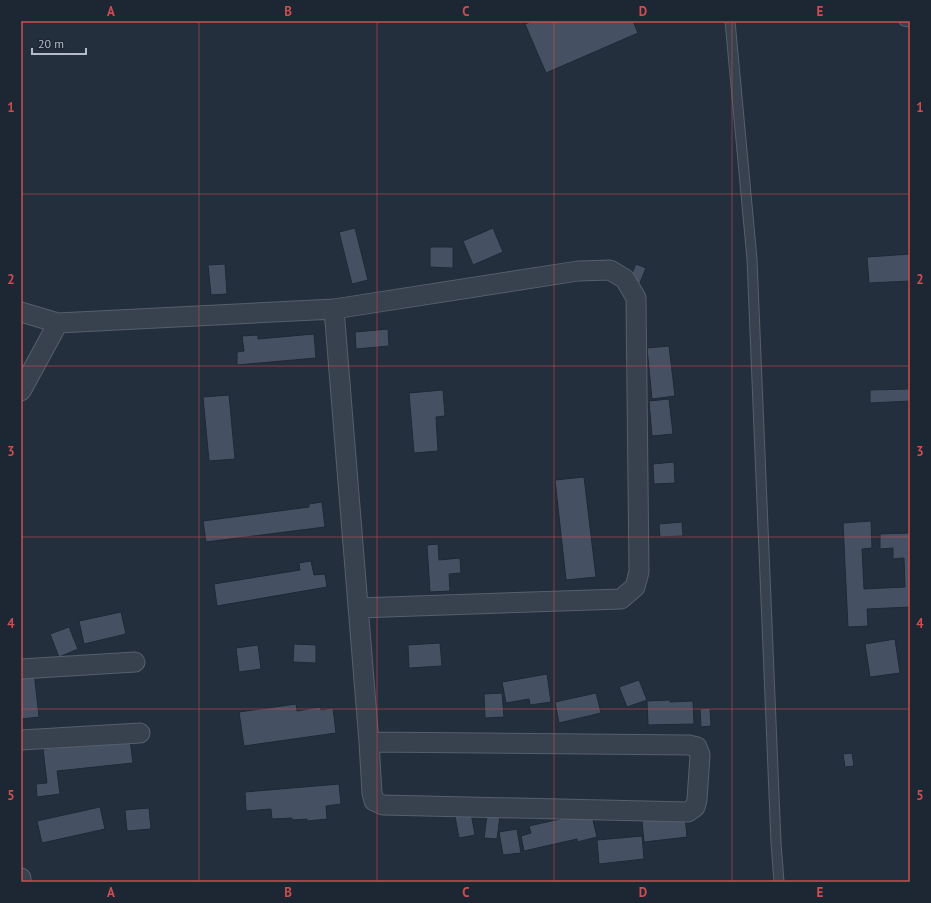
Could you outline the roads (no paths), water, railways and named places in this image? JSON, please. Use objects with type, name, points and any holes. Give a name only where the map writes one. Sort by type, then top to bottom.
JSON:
[{"type":"street","points":[[21,312],[58,322],[334,309],[578,271],[610,270],[625,279],[636,298],[639,572],[635,587],[621,598],[358,608]]},
{"type":"street","points":[[334,309],[372,793],[374,802],[384,805],[688,812],[695,807],[698,800],[700,755],[697,747],[689,745],[369,742]]},
{"type":"street","points":[[21,391],[58,322]]},
{"type":"street","points":[[21,669],[135,662]]},
{"type":"street","points":[[21,740],[140,733]]},
{"type":"lane","points":[[738,21],[730,21],[752,259],[775,828],[779,882]]},
{"type":"lane","points":[[904,21],[910,22]]}]
